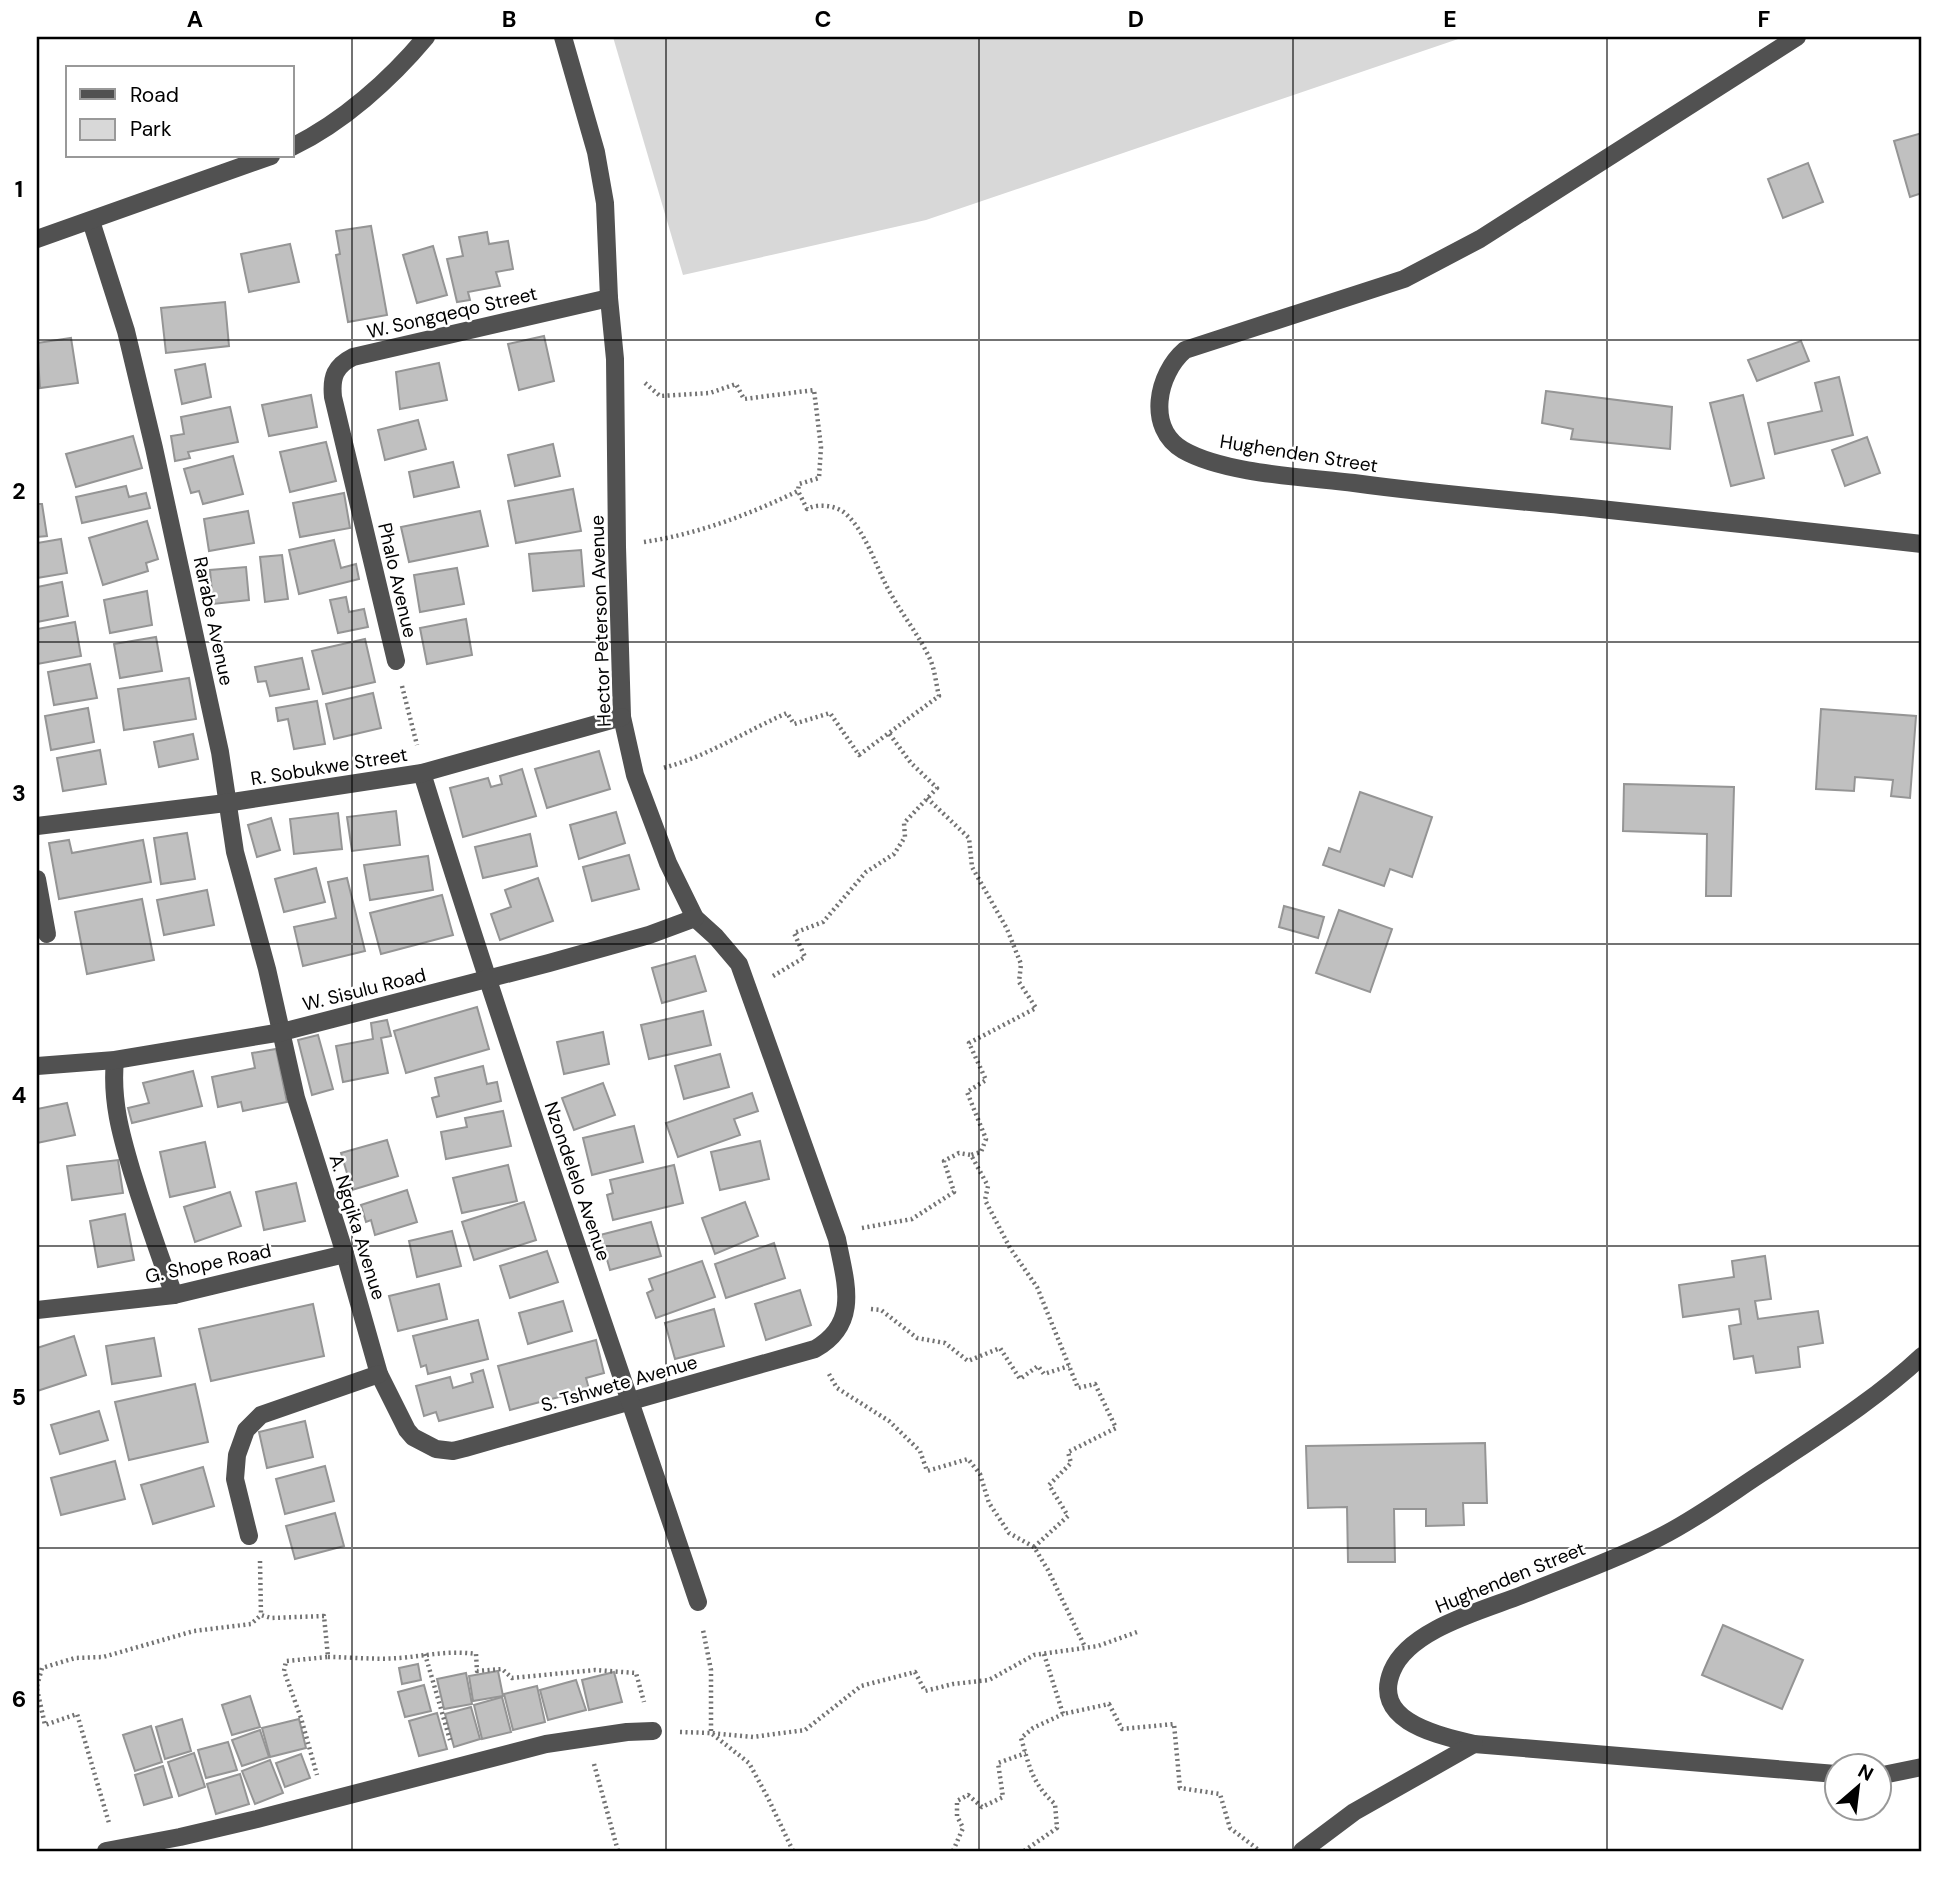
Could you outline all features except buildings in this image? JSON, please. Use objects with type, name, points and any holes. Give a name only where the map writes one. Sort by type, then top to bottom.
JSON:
[{"type":"street","points":[[294,146],[318,134],[355,105],[379,85],[426,37]]},
{"type":"street","name":"Hector Peterson Avenue","points":[[563,37],[596,152],[605,203],[615,359],[622,717],[635,775],[659,842],[695,918],[739,964],[837,1239],[846,1284],[845,1319],[840,1327]]},
{"type":"street","name":"Hughenden Street","points":[[1797,37],[1480,239],[1404,279],[1185,350],[1171,366],[1163,385],[1158,399],[1160,416],[1172,442],[1183,450],[1204,459],[1249,470],[1472,498],[1604,509],[1922,544]]},
{"type":"street","points":[[37,240],[265,158]]},
{"type":"street","name":"Rarabe Avenue","points":[[91,221],[125,331],[155,448],[220,752],[235,852],[282,1032]]},
{"type":"street","name":"W. Songqeqo Street","points":[[333,397],[334,373],[344,361],[353,357],[609,298]]},
{"type":"street","name":"Phalo Avenue","points":[[333,397],[396,661]]},
{"type":"street","name":"R. Sobukwe Street","points":[[37,826],[226,803],[422,773],[622,717]]},
{"type":"street","name":"Nzondelelo Avenue","points":[[422,773],[486,980],[698,1602]]},
{"type":"street","points":[[37,879],[47,934]]},
{"type":"street","name":"W. Sisulu Road","points":[[37,1066],[115,1060],[282,1032],[649,936],[695,918]]},
{"type":"street","name":"A. Ngqika Avenue","points":[[282,1032],[296,1098],[379,1374],[407,1430]]},
{"type":"street","points":[[115,1060],[113,1081],[118,1126],[146,1223],[174,1295]]},
{"type":"street","name":"G. Shope Road","points":[[37,1310],[174,1295],[345,1254]]},
{"type":"street","name":"S. Tshwete Avenue","points":[[407,1430],[426,1446],[453,1451],[815,1349],[825,1343],[840,1327]]},
{"type":"street","name":"Hughenden Street","points":[[1822,1773],[1474,1744],[1419,1729],[1405,1720],[1390,1700],[1390,1679],[1393,1669],[1408,1649],[1435,1629],[1629,1552],[1684,1524],[1807,1443],[1900,1377],[1922,1356]]},
{"type":"street","points":[[249,1536],[235,1479],[237,1455],[246,1430],[261,1415],[379,1374]]},
{"type":"street","points":[[113,1849],[180,1838],[546,1744],[585,1737],[653,1731]]},
{"type":"street","points":[[1302,1851],[1354,1812],[1474,1744]]},
{"type":"street","points":[[1892,1773],[1922,1768]]},
{"type":"path","points":[[615,359],[660,396],[709,393],[736,384],[744,399],[814,390],[821,447],[819,478],[799,484],[797,491],[807,509],[813,506],[835,507],[847,515],[874,556],[886,586],[921,640],[932,662],[939,696],[859,755],[830,713],[794,724],[787,713],[745,731],[688,762],[635,775]]},
{"type":"path","points":[[617,547],[710,528],[765,507],[797,491]]},
{"type":"path","name":"Phalo Avenue","points":[[396,661],[422,773]]},
{"type":"path","points":[[749,993],[782,969],[805,957],[794,933],[823,922],[866,872],[894,853],[905,837],[904,823],[937,788],[911,763],[888,732]]},
{"type":"path","points":[[837,1239],[857,1229],[912,1219],[954,1192],[944,1161],[959,1153],[971,1155],[981,1152],[986,1139],[967,1092],[986,1080],[969,1043],[1035,1008],[1019,982],[1021,964],[1007,929],[972,867],[969,838],[927,798]]},
{"type":"path","points":[[971,1155],[988,1186],[985,1200],[1010,1248],[1037,1287],[1077,1388],[1095,1384],[1116,1428],[1068,1452],[1071,1463],[1049,1485],[1068,1516],[1034,1547]]},
{"type":"path","points":[[846,1309],[881,1310],[917,1338],[945,1343],[968,1361],[1000,1348],[1020,1379],[1038,1366],[1044,1374],[1069,1366]]},
{"type":"path","points":[[815,1349],[837,1388],[889,1421],[920,1451],[927,1471],[968,1459],[980,1474],[989,1503],[1009,1533],[1034,1547],[1085,1647]]},
{"type":"path","points":[[249,1536],[262,1552],[258,1565],[261,1615]]},
{"type":"path","points":[[698,1602],[711,1670],[711,1733]]},
{"type":"path","points":[[261,1615],[271,1618],[324,1616],[328,1657]]},
{"type":"path","points":[[113,1849],[110,1826],[78,1714],[45,1725],[37,1688],[42,1668],[75,1658],[103,1657],[194,1631],[251,1624],[261,1615]]},
{"type":"path","points":[[327,1802],[302,1718],[284,1671],[285,1661],[328,1657],[399,1658],[462,1652],[475,1654],[477,1671],[502,1669],[513,1678],[595,1670],[636,1673],[653,1731],[752,1737],[805,1730],[861,1686],[915,1672],[925,1691],[953,1684],[989,1680],[1034,1655],[1098,1646],[1137,1632]]},
{"type":"path","points":[[425,1654],[458,1767]]},
{"type":"path","points":[[1044,1654],[1063,1714]]},
{"type":"path","points":[[1024,1851],[1057,1828],[1055,1804],[1040,1791],[1030,1770],[1021,1738],[1033,1728],[1063,1714],[1109,1704],[1122,1729],[1174,1724],[1180,1788],[1220,1794],[1230,1828],[1260,1851]]},
{"type":"path","points":[[711,1733],[749,1763],[793,1851]]},
{"type":"path","points":[[585,1737],[618,1851]]},
{"type":"path","points":[[953,1851],[963,1828],[957,1816],[957,1801],[968,1795],[982,1807],[1003,1797],[998,1763],[1026,1753]]},
{"type":"green space","points":[[613,37],[1464,37],[926,220],[683,275]]}]
